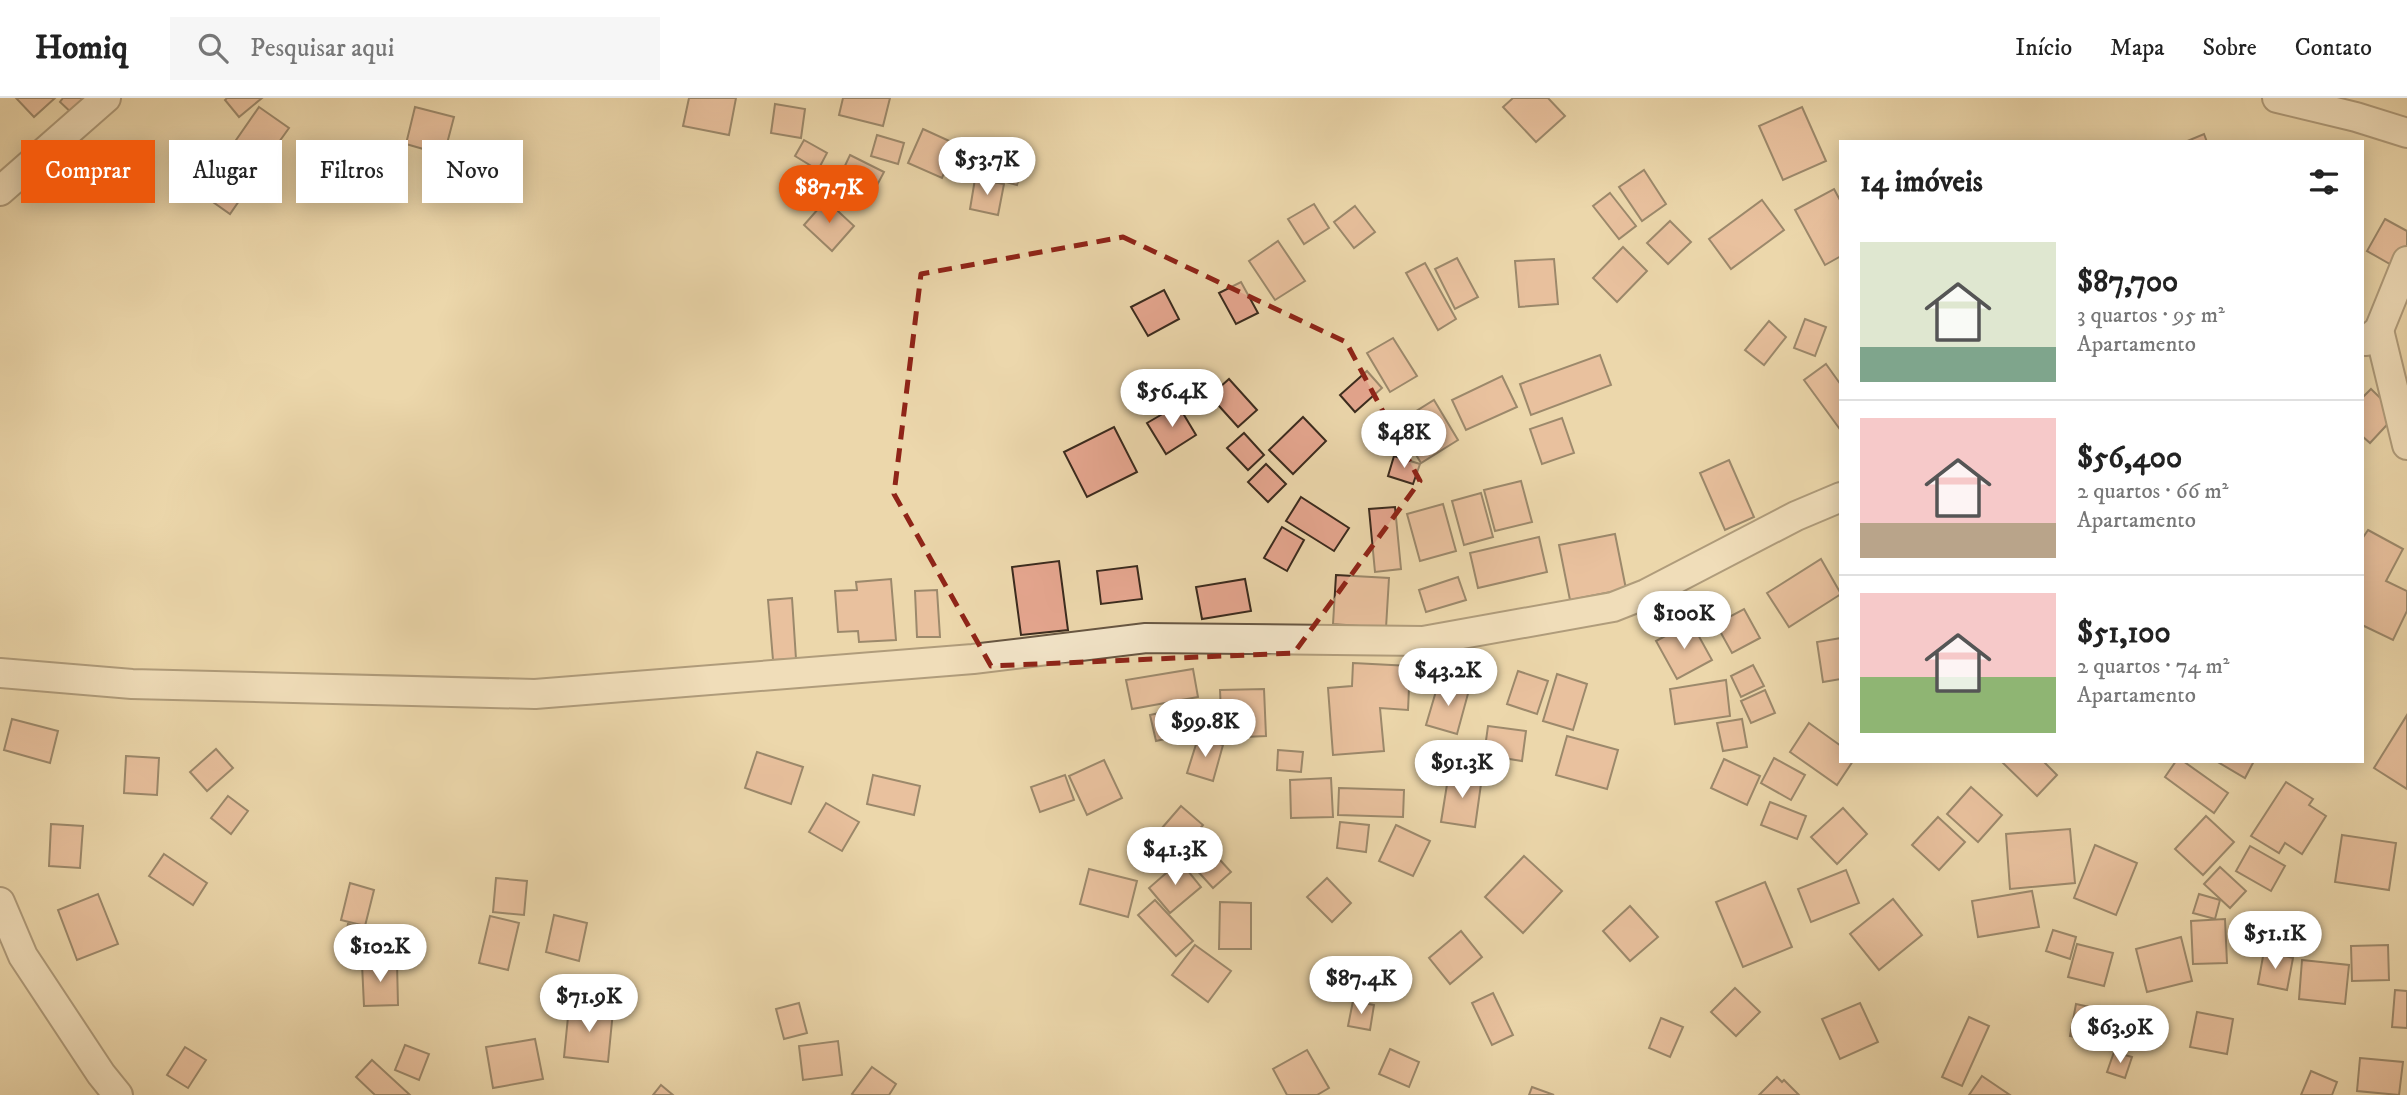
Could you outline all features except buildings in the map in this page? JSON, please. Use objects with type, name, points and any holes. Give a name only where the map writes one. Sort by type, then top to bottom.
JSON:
[{"type":"street","points":[[0,191],[106,98]]},
{"type":"street","points":[[2277,98],[2356,117],[2407,133]]},
{"type":"street","points":[[2407,261],[2371,337],[2407,445]]},
{"type":"street","points":[[1,679],[535,694],[973,659],[1146,638],[1423,642],[1613,607],[1646,594],[1796,516],[1839,498]]},
{"type":"street","points":[[0,902],[23,956],[100,1074],[118,1095]]},
{"type":"highlighted area","points":[[1123,237],[1346,342],[1420,481],[1294,653],[991,666],[894,494],[921,274]]}]
